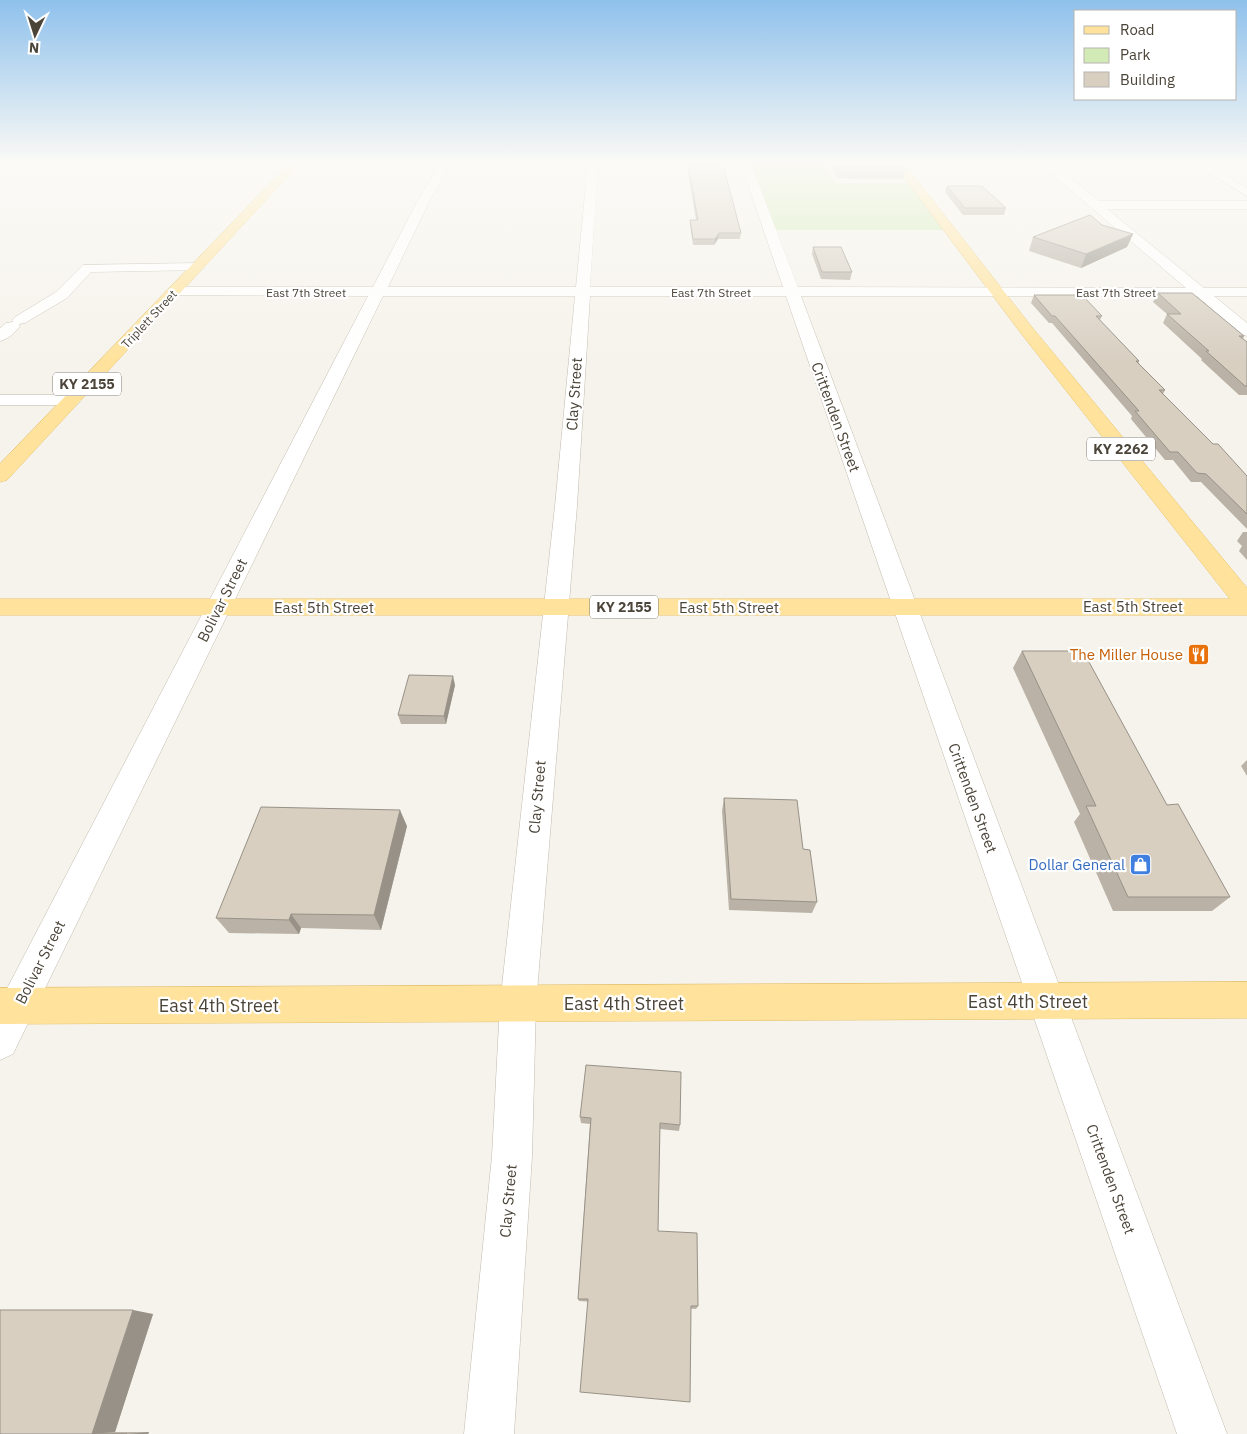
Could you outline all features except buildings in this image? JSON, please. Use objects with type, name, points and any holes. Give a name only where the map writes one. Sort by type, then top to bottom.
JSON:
[{"type":"main road","name":"Triplett Street","points":[[0,476],[234,228]]},
{"type":"main road","name":"KY 2262","points":[[949,228],[1124,454],[1247,605]]},
{"type":"main road","name":"East 5th Street","points":[[0,607],[1247,605]]},
{"type":"main road","name":"East 4th Street","points":[[9,1006],[1247,1000]]},
{"type":"street","name":"Bolivar Street","points":[[0,1041],[9,1006],[218,607],[410,228]]},
{"type":"street","name":"Clay Street","points":[[489,1434],[512,1156],[518,1004],[566,506],[587,228]]},
{"type":"street","name":"Crittenden Street","points":[[768,228],[1202,1434]]},
{"type":"street","points":[[1122,228],[1247,331]]},
{"type":"street","points":[[11,328],[73,285],[78,275],[88,268],[197,267]]},
{"type":"street","name":"East 7th Street","points":[[175,291],[1247,292]]},
{"type":"street","points":[[0,400],[72,400]]},
{"type":"green space","points":[[768,228],[947,228],[949,230],[769,230]]},
{"type":"place","name":"The Miller House","points":[[1199,654]]},
{"type":"place","name":"Dollar General","points":[[1141,864]]}]
